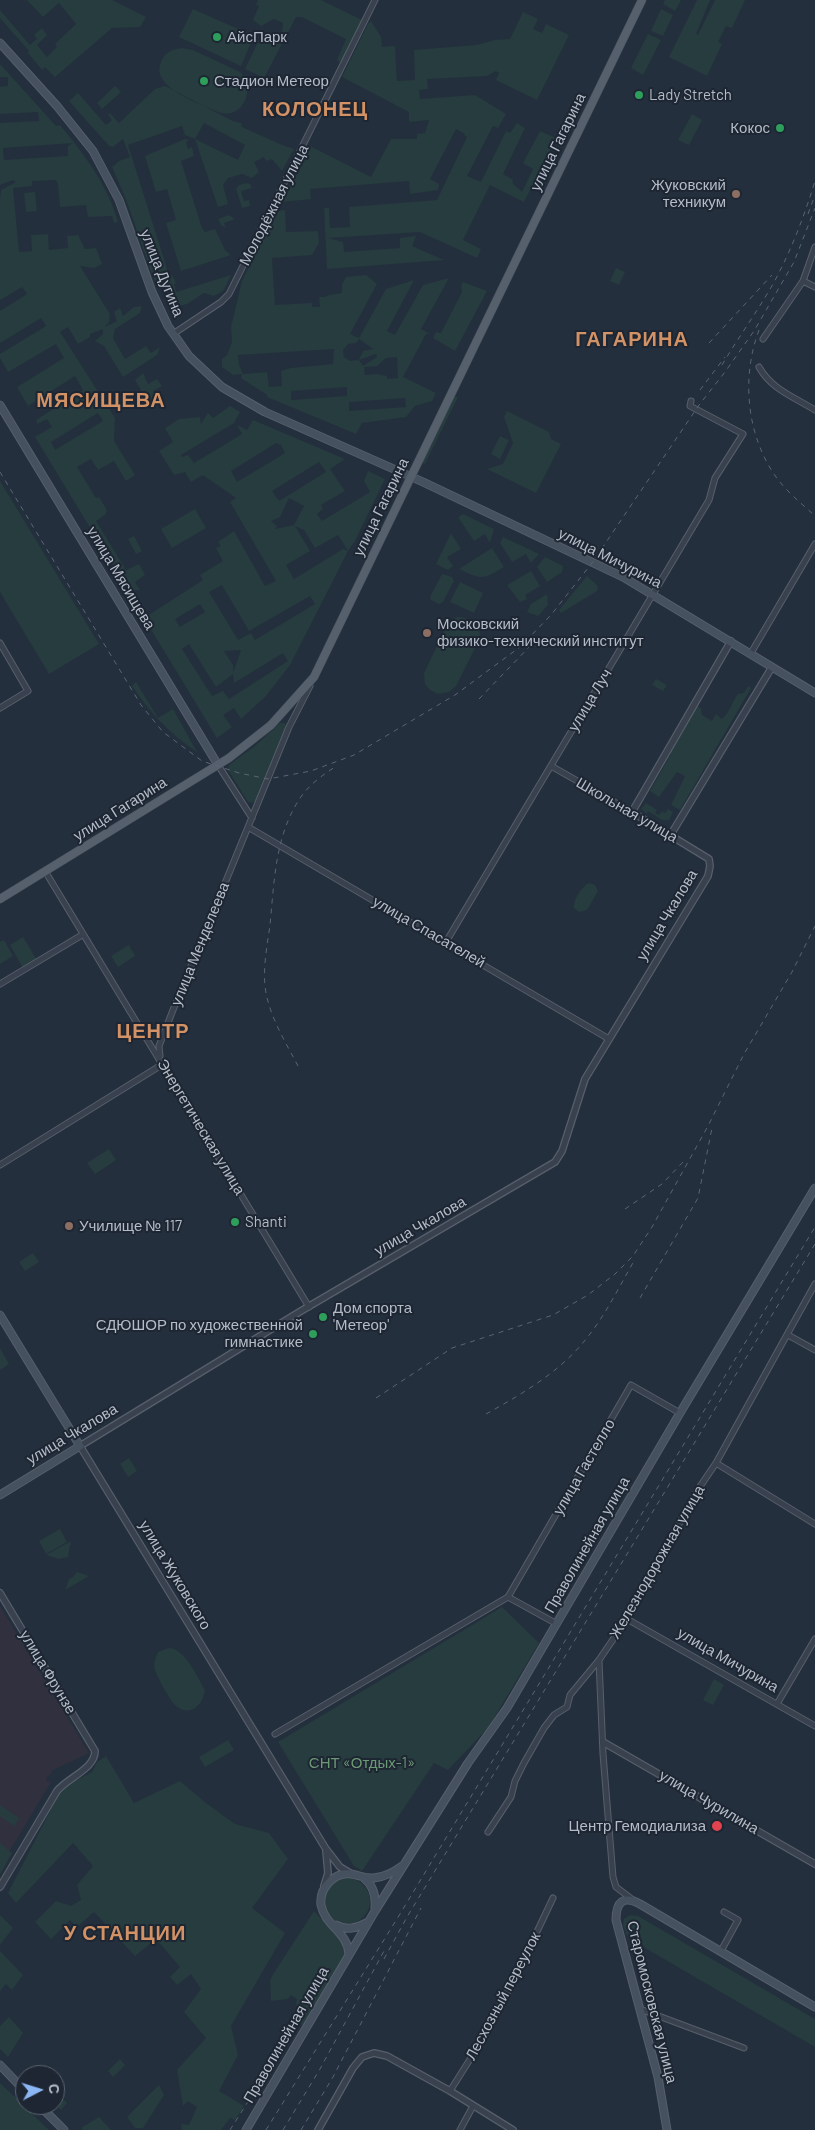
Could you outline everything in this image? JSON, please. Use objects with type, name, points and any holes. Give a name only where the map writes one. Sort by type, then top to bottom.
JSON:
[{"type":"main road","name":"улица Гагарина","points":[[0,899],[218,765],[255,740],[314,677],[642,0]]},
{"type":"main road","name":"улица Дугина","points":[[0,43],[61,112],[93,152],[119,200],[155,300],[174,334],[196,363],[229,392],[265,412],[411,477]]},
{"type":"main road","name":"улица Мясищева","points":[[0,405],[218,765]]},
{"type":"main road","name":"улица Мичурина","points":[[411,477],[617,574],[815,694]]},
{"type":"main road","name":"Праволинейная улица","points":[[375,1912],[468,1763],[508,1708],[680,1413],[815,1188]]},
{"type":"main road","name":"улица Жуковского","points":[[0,1315],[80,1446]]},
{"type":"main road","name":"улица Чкалова","points":[[0,1495],[80,1446]]},
{"type":"main road","points":[[349,1955],[345,1938],[322,1910],[323,1890],[328,1882],[337,1876],[352,1874],[364,1878],[379,1877],[406,1863]]},
{"type":"main road","points":[[331,1923],[346,1929],[354,1928],[369,1921],[375,1912],[376,1900],[373,1889],[364,1878]]},
{"type":"main road","name":"Старомосковская улица","points":[[633,1900],[624,1900],[616,1907],[616,1920],[658,2076],[667,2130]]},
{"type":"main road","points":[[633,1900],[815,2007]]},
{"type":"main road","name":"Праволинейная улица","points":[[246,2130],[369,1921]]},
{"type":"main road","points":[[0,2066],[15,2081]]},
{"type":"main road","points":[[49,2115],[64,2130]]},
{"type":"street","name":"Молодёжная улица","points":[[174,334],[221,302],[229,294],[375,0]]},
{"type":"street","points":[[763,339],[804,280],[815,248]]},
{"type":"street","points":[[804,280],[815,287]]},
{"type":"street","points":[[759,367],[765,378],[774,386],[815,410]]},
{"type":"street","name":"улица Луч","points":[[446,942],[709,500],[715,478],[743,434],[690,406],[691,401]]},
{"type":"street","points":[[750,653],[815,544]]},
{"type":"street","points":[[632,812],[730,641]]},
{"type":"street","points":[[0,643],[28,690],[0,708]]},
{"type":"street","points":[[670,836],[772,667]]},
{"type":"street","name":"улица Менделеева","points":[[162,1064],[159,1054],[162,1039],[289,728],[314,677]]},
{"type":"street","points":[[218,765],[252,818]]},
{"type":"street","name":"Школьная улица","points":[[550,766],[704,855]]},
{"type":"street","name":"улица Спасателей","points":[[248,827],[609,1039]]},
{"type":"street","name":"улица Чкалова","points":[[80,1446],[309,1307],[555,1162],[562,1151],[585,1079],[708,876],[709,859],[704,855]]},
{"type":"street","name":"Энергетическая улица","points":[[45,871],[309,1307]]},
{"type":"street","points":[[0,984],[82,935]]},
{"type":"street","points":[[0,1165],[162,1064]]},
{"type":"street","name":"Железнодорожная улица","points":[[488,1832],[511,1797],[521,1769],[544,1728],[554,1716],[567,1707],[570,1695],[599,1660],[627,1619],[697,1490],[716,1463],[815,1284]]},
{"type":"street","points":[[788,1335],[815,1350]]},
{"type":"street","name":"улица Гастелло","points":[[275,1734],[508,1597],[631,1385],[680,1413]]},
{"type":"street","name":"улица Жуковского","points":[[80,1446],[326,1849],[340,1867],[352,1874]]},
{"type":"street","points":[[716,1463],[815,1524]]},
{"type":"street","name":"улица Фрунзе","points":[[0,1593],[95,1751],[95,1757],[92,1762],[68,1779],[57,1791],[0,1887]]},
{"type":"street","points":[[508,1597],[557,1624]]},
{"type":"street","name":"улица Мичурина","points":[[627,1619],[815,1726]]},
{"type":"street","points":[[777,1704],[815,1639]]},
{"type":"street","name":"Старомосковская улица","points":[[599,1660],[603,1742],[614,1877],[616,1887],[633,1900]]},
{"type":"street","name":"улица Чурилина","points":[[603,1742],[815,1864]]},
{"type":"street","points":[[323,1890],[328,1873],[326,1849]]},
{"type":"street","name":"Лесхозный переулок","points":[[450,2091],[479,2046],[514,1980],[553,1898]]},
{"type":"street","points":[[721,1952],[738,1920],[724,1912]]},
{"type":"street","points":[[640,2009],[744,2048]]},
{"type":"street","points":[[318,2130],[353,2068],[362,2057],[374,2052],[381,2053],[450,2091],[513,2130]]},
{"type":"street","points":[[460,2130],[473,2106]]},
{"type":"shaded area","points":[[0,1606],[89,1753],[51,1771],[52,1773],[47,1777],[46,1781],[51,1782],[0,1867]]},
{"type":"green space","points":[[27,0],[112,0],[146,17],[140,27],[112,28],[55,77],[45,67],[42,70],[28,53],[29,51],[0,18],[0,10],[30,45],[37,39],[34,35],[42,28],[47,35],[37,45],[47,57],[57,47],[55,44],[76,24],[59,3],[43,17]]},
{"type":"green space","points":[[258,0],[321,0],[362,20],[341,63],[337,60],[346,39],[302,17],[296,17],[264,78],[245,69],[257,44],[265,37],[278,37],[282,32],[283,23],[274,19],[261,26],[253,20],[259,6],[256,5]]},
{"type":"green space","points":[[665,0],[681,0],[675,11],[663,4]]},
{"type":"green space","points":[[697,0],[710,0],[696,34],[698,35],[715,0],[745,0],[732,28],[726,26],[718,42],[722,44],[707,76],[669,57]]},
{"type":"green space","name":"АйсПарк","points":[[193,9],[254,36],[241,66],[179,37]]},
{"type":"green space","points":[[661,9],[673,15],[663,36],[651,31]]},
{"type":"green space","points":[[523,12],[538,19],[533,29],[542,33],[546,24],[569,35],[537,100],[496,80],[499,73],[496,71],[487,76],[427,79],[428,89],[419,90],[420,99],[475,95],[506,114],[498,128],[493,126],[467,176],[481,182],[506,131],[510,133],[517,123],[525,128],[503,174],[512,179],[513,184],[522,192],[533,169],[523,163],[540,131],[556,138],[524,202],[490,185],[463,240],[481,249],[477,258],[420,232],[328,238],[343,242],[344,252],[400,248],[400,238],[416,236],[412,246],[444,260],[327,269],[324,208],[329,208],[330,228],[350,227],[349,207],[437,200],[467,137],[456,129],[430,179],[439,184],[438,190],[410,194],[409,181],[310,189],[311,199],[281,202],[310,146],[371,177],[391,139],[417,139],[417,134],[425,133],[429,120],[409,122],[409,112],[342,77],[368,24],[371,21],[381,37],[382,47],[395,46],[397,81],[415,80],[414,50],[476,45],[495,40],[510,39]]},
{"type":"green space","points":[[648,34],[661,40],[643,75],[631,68]]},
{"type":"green space","name":"Стадион Метеор","points":[[182,48],[193,50],[240,72],[245,79],[247,93],[245,100],[236,111],[221,113],[180,94],[163,80],[159,71],[161,62],[169,52]]},
{"type":"green space","points":[[0,64],[56,126],[60,125],[69,136],[102,183],[114,208],[118,222],[114,223],[112,216],[88,217],[86,205],[60,207],[56,180],[32,181],[32,186],[13,188],[19,252],[32,251],[31,235],[48,234],[49,250],[68,248],[67,236],[78,235],[85,249],[96,248],[102,264],[94,268],[80,266],[110,314],[109,322],[105,327],[117,321],[114,312],[120,308],[123,316],[134,307],[142,306],[140,313],[115,329],[113,338],[125,359],[146,346],[151,353],[160,347],[157,355],[123,377],[104,346],[95,341],[103,334],[103,329],[90,334],[90,337],[78,344],[68,327],[60,332],[115,418],[114,441],[135,475],[126,481],[114,461],[98,470],[91,459],[77,467],[96,498],[99,497],[107,510],[105,515],[96,521],[126,570],[139,564],[145,575],[135,582],[140,590],[134,590],[130,585],[126,587],[35,437],[52,427],[47,419],[37,424],[36,420],[83,390],[75,376],[28,406],[17,387],[64,358],[56,344],[8,372],[0,358],[0,354],[46,326],[41,318],[0,343],[0,311],[27,294],[22,287],[0,300],[1,190],[16,182],[13,180],[0,185],[0,123],[39,121],[38,112],[0,114],[0,87],[8,86],[8,77],[0,77]],"holes":[[[73,143],[68,146],[68,156],[4,160],[3,148]],[[98,413],[103,421],[55,450],[51,442]]]},
{"type":"green space","points":[[115,86],[121,92],[102,109],[97,103]]},
{"type":"green space","points":[[165,86],[233,121],[241,123],[242,127],[294,149],[282,171],[272,159],[266,161],[264,157],[254,162],[259,172],[252,178],[242,174],[228,178],[223,185],[228,204],[218,207],[195,139],[185,135],[182,126],[128,145],[169,275],[172,275],[176,283],[174,284],[176,292],[231,275],[224,290],[214,296],[204,293],[187,304],[173,308],[161,278],[154,280],[127,202],[112,167],[119,161],[130,157],[123,139],[113,147],[109,146],[69,101],[78,93],[106,125],[112,120],[108,115],[110,113],[119,123],[155,89]],"holes":[[[204,123],[245,145],[238,160],[195,139]]]},
{"type":"green space","points":[[692,114],[702,120],[689,145],[678,140]]},
{"type":"green space","points":[[185,139],[189,140],[186,142],[188,149],[192,147],[194,156],[181,161],[202,228],[205,232],[215,229],[225,250],[231,255],[181,271],[166,223],[176,220],[167,189],[156,192],[145,156]]},
{"type":"green space","points":[[250,184],[252,188],[241,191],[244,201],[249,200],[250,206],[242,208],[236,189],[239,185]]},
{"type":"green space","points":[[35,192],[37,211],[26,212],[24,193]]},
{"type":"green space","points":[[285,210],[286,232],[318,231],[319,243],[312,255],[272,258],[275,305],[312,303],[312,307],[320,307],[319,297],[342,293],[342,285],[346,277],[366,275],[377,284],[350,334],[359,338],[386,289],[414,280],[387,331],[395,335],[423,285],[449,278],[421,329],[430,334],[426,334],[403,377],[436,393],[432,401],[415,406],[406,417],[362,423],[356,434],[267,397],[267,395],[241,378],[242,374],[233,375],[222,367],[222,359],[227,355],[232,342],[231,327],[242,281],[276,211]],"holes":[[[359,339],[373,349],[363,351],[359,360],[350,361],[344,357],[343,350],[348,344],[356,343]],[[334,349],[333,364],[291,368],[281,371],[282,386],[269,387],[267,372],[243,374],[239,365],[238,355]],[[376,354],[377,357],[363,366],[359,360]],[[397,357],[398,378],[387,379],[387,376],[377,374],[365,375],[364,367],[377,366],[386,358]],[[347,387],[347,396],[291,400],[291,391]],[[405,398],[406,407],[349,411],[349,402]]]},
{"type":"green space","points":[[229,215],[235,219],[224,223],[226,228],[221,225],[218,219]]},
{"type":"green space","points":[[616,268],[625,272],[619,285],[610,281]]},
{"type":"green space","points":[[463,282],[487,291],[455,351],[433,338],[436,332],[441,333],[462,292],[461,285]]},
{"type":"green space","points":[[143,373],[148,384],[157,379],[162,386],[153,391],[157,399],[154,401],[149,398],[145,390],[144,395],[135,380]]},
{"type":"green space","points":[[453,396],[458,397],[425,464],[422,463]]},
{"type":"green space","points":[[230,406],[240,412],[234,423],[181,455],[182,457],[188,455],[194,463],[242,434],[237,425],[247,430],[253,420],[345,459],[330,469],[345,491],[321,505],[323,509],[317,514],[322,521],[370,492],[364,481],[368,471],[385,479],[290,665],[266,696],[241,719],[234,708],[223,715],[232,727],[217,738],[144,618],[203,580],[200,575],[223,561],[216,548],[221,546],[218,542],[234,531],[265,586],[276,581],[230,502],[236,498],[203,475],[191,482],[185,472],[174,475],[159,451],[173,442],[165,428],[179,419],[200,417],[201,424],[208,413],[213,418]],"holes":[[[276,443],[281,445],[285,453],[237,482],[231,471]],[[319,462],[326,472],[279,501],[272,491]],[[289,498],[304,506],[294,525],[275,529],[277,526],[271,521],[280,517]],[[295,526],[304,530],[315,548],[338,535],[348,551],[343,549],[294,579],[286,565],[310,551]],[[222,585],[249,631],[310,596],[315,604],[255,640],[251,633],[238,640],[209,592]],[[200,604],[205,612],[180,627],[175,619]],[[189,644],[216,687],[233,674],[234,683],[283,653],[288,661],[229,699],[223,691],[212,696],[182,649]],[[241,650],[233,673],[233,665],[224,651]]]},
{"type":"green space","points":[[507,411],[549,432],[551,439],[561,444],[536,493],[487,469],[503,464],[513,443],[504,417]]},
{"type":"green space","points":[[500,436],[509,440],[500,459],[491,454]]},
{"type":"green space","points":[[0,481],[99,644],[49,674],[0,592]]},
{"type":"green space","points":[[195,509],[206,528],[172,548],[161,529]]},
{"type":"green space","points":[[463,514],[494,529],[490,543],[485,534],[474,541],[458,517]]},
{"type":"green space","points":[[451,533],[461,549],[447,557],[453,566],[448,570],[436,564]]},
{"type":"green space","points":[[134,536],[142,551],[136,554],[128,539]]},
{"type":"green space","points":[[503,537],[539,554],[531,563],[526,554],[512,562],[500,543]]},
{"type":"green space","points":[[492,548],[504,567],[482,577],[459,569]]},
{"type":"green space","points":[[545,557],[563,566],[562,572],[547,582],[537,567]]},
{"type":"green space","points":[[531,571],[540,586],[525,595],[527,599],[520,602],[507,585]]},
{"type":"green space","points":[[442,574],[452,577],[454,581],[443,602],[439,604],[431,600],[430,597]]},
{"type":"green space","points":[[587,576],[598,586],[597,591],[561,613],[559,610]]},
{"type":"green space","points":[[460,582],[483,593],[474,613],[450,602]]},
{"type":"green space","points":[[547,594],[548,605],[538,616],[527,612],[531,604]]},
{"type":"green space","points":[[458,617],[471,620],[477,625],[480,638],[456,686],[449,692],[438,694],[430,690],[425,684],[424,673],[449,621]]},
{"type":"green space","points":[[656,679],[667,685],[663,691],[652,685]]},
{"type":"green space","points":[[136,682],[158,718],[173,709],[197,752],[178,738],[153,714],[132,686]]},
{"type":"green space","points":[[748,686],[751,688],[680,810],[671,805],[685,776],[677,772],[659,797],[650,791],[671,754],[667,752],[694,705],[701,708],[702,715],[712,721],[716,714],[722,719],[738,694],[744,693]]},
{"type":"green space","points":[[280,723],[285,723],[286,727],[257,800],[253,803],[248,802],[228,770],[229,765],[255,746]]},
{"type":"green space","points":[[646,803],[657,810],[655,813],[659,815],[662,811],[665,813],[668,809],[673,812],[669,820],[662,820],[648,811],[647,814],[641,809]]},
{"type":"green space","points":[[589,883],[595,885],[598,891],[587,910],[579,912],[574,908],[576,897]]},
{"type":"green space","points":[[23,937],[37,960],[23,968],[10,945]]},
{"type":"green space","points":[[4,940],[13,956],[0,964],[0,942]]},
{"type":"green space","points":[[129,945],[135,956],[118,967],[111,956]]},
{"type":"green space","points":[[109,1149],[116,1160],[95,1174],[87,1163]]},
{"type":"green space","points":[[33,1253],[39,1262],[25,1271],[19,1262]]},
{"type":"green space","points":[[0,1348],[9,1364],[0,1370]]},
{"type":"green space","points":[[129,1458],[137,1471],[128,1477],[120,1464]]},
{"type":"green space","points":[[60,1529],[67,1542],[46,1554],[39,1541]]},
{"type":"green space","points":[[71,1541],[68,1557],[59,1559],[46,1555]]},
{"type":"green space","points":[[77,1572],[89,1576],[65,1590],[69,1579]]},
{"type":"green space","name":"СНТ «Отдых-1»","points":[[502,1607],[539,1643],[488,1728],[448,1770],[434,1763],[362,1871],[354,1866],[278,1742]]},
{"type":"green space","points":[[169,1648],[181,1653],[186,1658],[205,1690],[204,1696],[198,1705],[190,1710],[180,1709],[175,1705],[155,1670],[154,1663],[158,1652]]},
{"type":"green space","points":[[714,1679],[724,1685],[713,1705],[703,1700]]},
{"type":"green space","points":[[228,1740],[234,1750],[205,1767],[199,1757]]},
{"type":"green space","points":[[106,1756],[134,1803],[180,1781],[235,1824],[269,1833],[288,1859],[252,1908],[285,1933],[231,2026],[238,2055],[219,2091],[244,2106],[235,2120],[230,2118],[221,2130],[182,2130],[181,2124],[189,2125],[197,2107],[188,2101],[183,2106],[177,2070],[206,2038],[184,2012],[201,1989],[191,1974],[177,1985],[170,1977],[180,1967],[156,1939],[135,1956],[94,1912],[77,1927],[70,1920],[51,1939],[35,1922],[56,1901],[71,1906],[81,1900],[77,1885],[93,1866],[73,1843],[16,1903],[8,1893],[62,1788],[92,1772],[97,1762]]},
{"type":"green space","points":[[0,1805],[19,1818],[14,1826],[0,1816]]},
{"type":"green space","points":[[0,1843],[12,1853],[0,1875]]},
{"type":"green space","points":[[347,1878],[360,1882],[366,1888],[370,1901],[366,1914],[360,1920],[347,1924],[334,1920],[328,1914],[324,1901],[328,1888],[334,1882]]},
{"type":"green space","points":[[314,1911],[339,1937],[347,1955],[306,2026],[295,2023],[300,2008],[296,2004],[297,1999],[291,1995],[287,1999],[271,2001],[270,1981]]},
{"type":"green space","points":[[0,1915],[13,1928],[0,1945]]},
{"type":"green space","points":[[630,1915],[638,1916],[815,2019],[815,2047],[628,1938],[623,1925],[624,1919]]},
{"type":"green space","points":[[0,1951],[23,1975],[12,1990],[6,1984],[0,1991]]},
{"type":"green space","points":[[9,2017],[23,2033],[8,2057],[0,2049],[0,2026]]},
{"type":"green space","points":[[120,2059],[125,2065],[113,2077],[108,2071]]},
{"type":"green space","points":[[0,2083],[15,2097],[15,2115],[33,2115],[49,2130],[0,2130]]},
{"type":"green space","points":[[159,2085],[164,2095],[143,2128],[135,2128],[127,2117]]},
{"type":"green space","points":[[99,2117],[111,2130],[83,2130],[81,2128]]},
{"type":"railway","points":[[722,365],[780,272],[797,234],[815,181]]},
{"type":"railway","points":[[808,214],[815,195]]},
{"type":"railway","points":[[0,472],[141,705],[163,732],[202,761],[239,773],[268,779],[311,771],[354,755],[455,695],[520,647],[551,615],[592,563],[699,405],[754,331],[794,262],[815,208]]},
{"type":"railway","points":[[709,343],[772,275]]},
{"type":"railway","points":[[759,330],[750,365],[749,384],[749,402],[757,438],[763,455],[776,478],[815,516]]},
{"type":"railway","points":[[700,390],[725,357]]},
{"type":"railway","points":[[479,699],[533,643]]},
{"type":"railway","points":[[298,1066],[275,1021],[266,993],[265,959],[274,878],[284,831],[297,803],[309,787],[335,767]]},
{"type":"railway","points":[[376,1398],[452,1348],[553,1315],[588,1295],[615,1274],[633,1256],[652,1227],[708,1126],[744,1054],[792,972],[815,926]]},
{"type":"railway","points":[[640,1298],[698,1198],[712,1128]]},
{"type":"railway","points":[[625,1209],[662,1184],[684,1161]]},
{"type":"railway","points":[[266,2130],[400,1914],[815,1227]]},
{"type":"railway","points":[[384,1959],[407,1917],[815,1244]]},
{"type":"railway","points":[[486,1414],[540,1381],[576,1351],[599,1321],[634,1261]]},
{"type":"railway","points":[[301,2130],[333,2077],[421,1908]]},
{"type":"railway","points":[[283,2130],[320,2069],[384,1951]]},
{"type":"railway","points":[[230,2130],[249,2100]]},
{"type":"place","name":"АйсПарк","points":[[217,37]]},
{"type":"place","name":"Стадион Метеор","points":[[204,81]]},
{"type":"place","name":"Lady Stretch","points":[[639,95]]},
{"type":"place","name":"Кокос","points":[[780,128]]},
{"type":"place","name":"Жуковский техникум","points":[[736,194]]},
{"type":"place","name":"Московский физико-технический институт","points":[[427,633]]},
{"type":"place","name":"Shanti","points":[[235,1222]]},
{"type":"place","name":"Училище № 117","points":[[69,1226]]},
{"type":"place","name":"Дом спорта 'Метеор'","points":[[323,1317]]},
{"type":"place","name":"СДЮШОР по художественной гимнастике","points":[[313,1334]]},
{"type":"place","name":"Центр Гемодиализа","points":[[717,1826]]},
{"type":"district","name":"КОЛОНЕЦ","points":[[315,109]]},
{"type":"district","name":"ГАГАРИНА","points":[[632,339]]},
{"type":"district","name":"МЯСИЩЕВА","points":[[101,400]]},
{"type":"district","name":"ЦЕНТР","points":[[153,1031]]},
{"type":"district","name":"У СТАНЦИИ","points":[[125,1933]]}]
